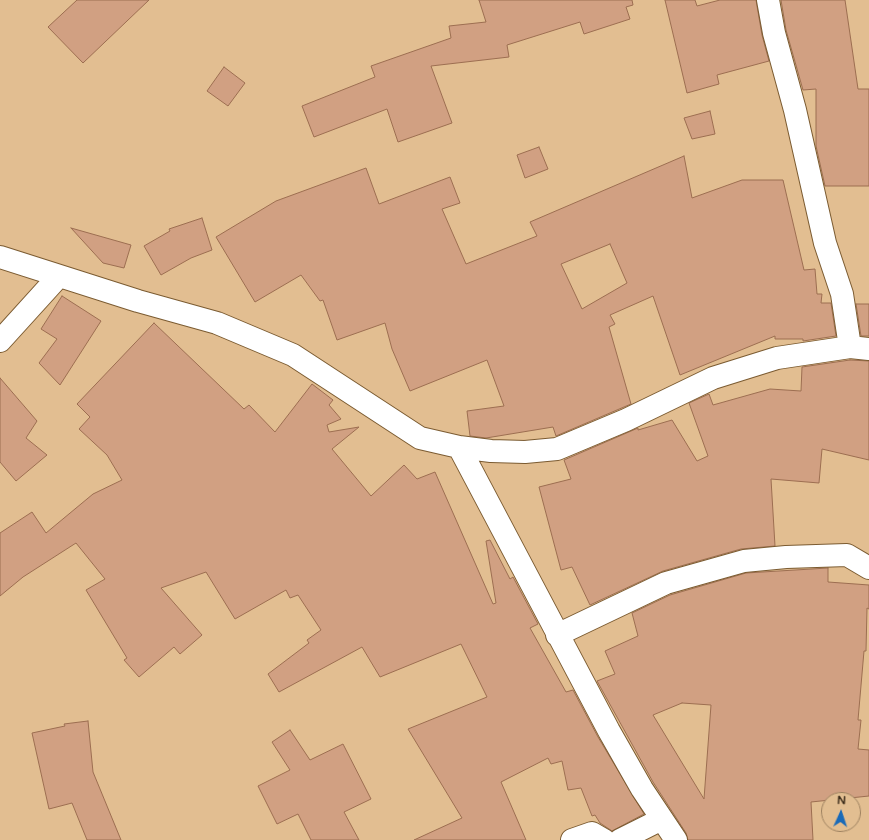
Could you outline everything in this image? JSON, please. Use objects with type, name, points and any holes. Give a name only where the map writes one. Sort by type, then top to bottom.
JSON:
[{"type":"street","points":[[0,256],[60,276],[217,323],[293,356],[420,438],[459,447],[525,452],[557,448],[626,420],[713,378],[776,358],[859,348],[825,243],[795,110],[774,33],[768,0]]},
{"type":"street","points":[[0,341],[60,276]]},
{"type":"street","points":[[459,447],[557,635],[642,789],[676,840]]},
{"type":"street","points":[[557,635],[666,583],[744,561],[786,557],[847,555],[869,568]]},
{"type":"street","points":[[620,840],[662,819]]},
{"type":"street","points":[[572,840],[592,833],[604,840]]},
{"type":"building","points":[[77,0],[149,0],[83,63],[48,27]]},
{"type":"building","points":[[479,0],[632,0],[633,5],[626,7],[630,19],[584,34],[580,22],[507,45],[509,57],[431,66],[452,123],[398,142],[387,109],[314,137],[302,106],[375,77],[371,66],[451,38],[449,26],[486,22]]},
{"type":"building","points":[[665,0],[695,0],[697,6],[720,0],[756,0],[762,35],[769,61],[717,75],[719,84],[687,93]]},
{"type":"building","points":[[781,0],[845,0],[858,89],[869,89],[869,186],[825,186],[816,146],[816,89],[803,90],[786,30]]},
{"type":"building","points":[[224,67],[245,83],[228,106],[207,91]]},
{"type":"building","points":[[710,111],[715,134],[692,139],[684,118]]},
{"type":"building","points":[[539,147],[548,169],[525,178],[517,155]]},
{"type":"building","points":[[684,156],[692,198],[742,180],[783,180],[804,270],[815,269],[817,294],[822,294],[821,303],[831,303],[836,336],[803,341],[803,339],[775,339],[775,336],[680,375],[653,296],[610,315],[615,324],[609,327],[631,404],[556,436],[553,427],[486,438],[470,436],[467,411],[504,406],[487,360],[410,391],[392,349],[385,323],[337,340],[323,300],[320,301],[301,275],[255,302],[216,237],[276,201],[366,168],[379,204],[450,177],[460,203],[442,209],[466,264],[537,236],[530,222]],"holes":[[[610,244],[627,283],[582,309],[561,264]]]},
{"type":"building","points":[[202,218],[212,250],[191,258],[161,275],[144,246],[170,231],[169,229]]},
{"type":"building","points":[[71,228],[131,245],[124,268],[103,263]]},
{"type":"building","points":[[62,296],[101,321],[60,385],[39,363],[57,339],[41,329]]},
{"type":"building","points":[[856,304],[869,304],[869,336],[861,336]]},
{"type":"building","points":[[154,323],[244,409],[249,405],[275,432],[312,384],[333,400],[329,405],[341,419],[327,425],[329,432],[359,427],[332,449],[371,496],[404,465],[417,479],[435,472],[493,604],[496,603],[486,541],[490,540],[510,579],[513,577],[538,624],[530,628],[566,692],[573,690],[598,737],[644,814],[612,831],[600,823],[595,815],[592,816],[581,788],[568,790],[562,761],[551,764],[548,758],[501,782],[526,840],[414,840],[462,818],[408,729],[487,697],[461,644],[380,677],[362,647],[279,692],[268,674],[309,643],[307,640],[321,630],[298,595],[290,598],[286,590],[235,619],[206,572],[161,588],[202,635],[180,654],[174,647],[139,677],[124,660],[127,658],[86,590],[105,579],[76,543],[23,577],[0,596],[0,533],[32,512],[46,533],[93,494],[122,480],[107,455],[79,429],[90,417],[77,404]]},
{"type":"building","points":[[850,360],[869,361],[869,460],[822,449],[819,483],[771,479],[775,546],[741,549],[663,571],[590,605],[572,567],[561,570],[539,487],[571,479],[564,460],[638,428],[638,430],[672,420],[697,461],[708,456],[689,403],[709,394],[713,405],[770,389],[801,391],[802,367]]},
{"type":"building","points":[[0,378],[37,421],[26,438],[47,455],[16,481],[0,462]]},
{"type":"building","points":[[828,568],[828,582],[869,585],[866,651],[864,651],[858,720],[861,720],[858,749],[869,750],[869,796],[861,797],[861,792],[821,792],[821,801],[811,802],[813,840],[688,840],[686,833],[653,782],[597,681],[615,674],[605,651],[638,636],[632,613],[670,595],[746,573]],"holes":[[[682,703],[711,705],[704,799],[653,715]]]},
{"type":"building","points":[[88,721],[93,772],[121,840],[87,840],[72,803],[49,809],[32,733],[65,726],[64,724]]},
{"type":"building","points":[[290,730],[310,760],[343,744],[371,799],[344,812],[359,840],[311,840],[298,814],[277,824],[258,786],[290,770],[272,742]]}]
